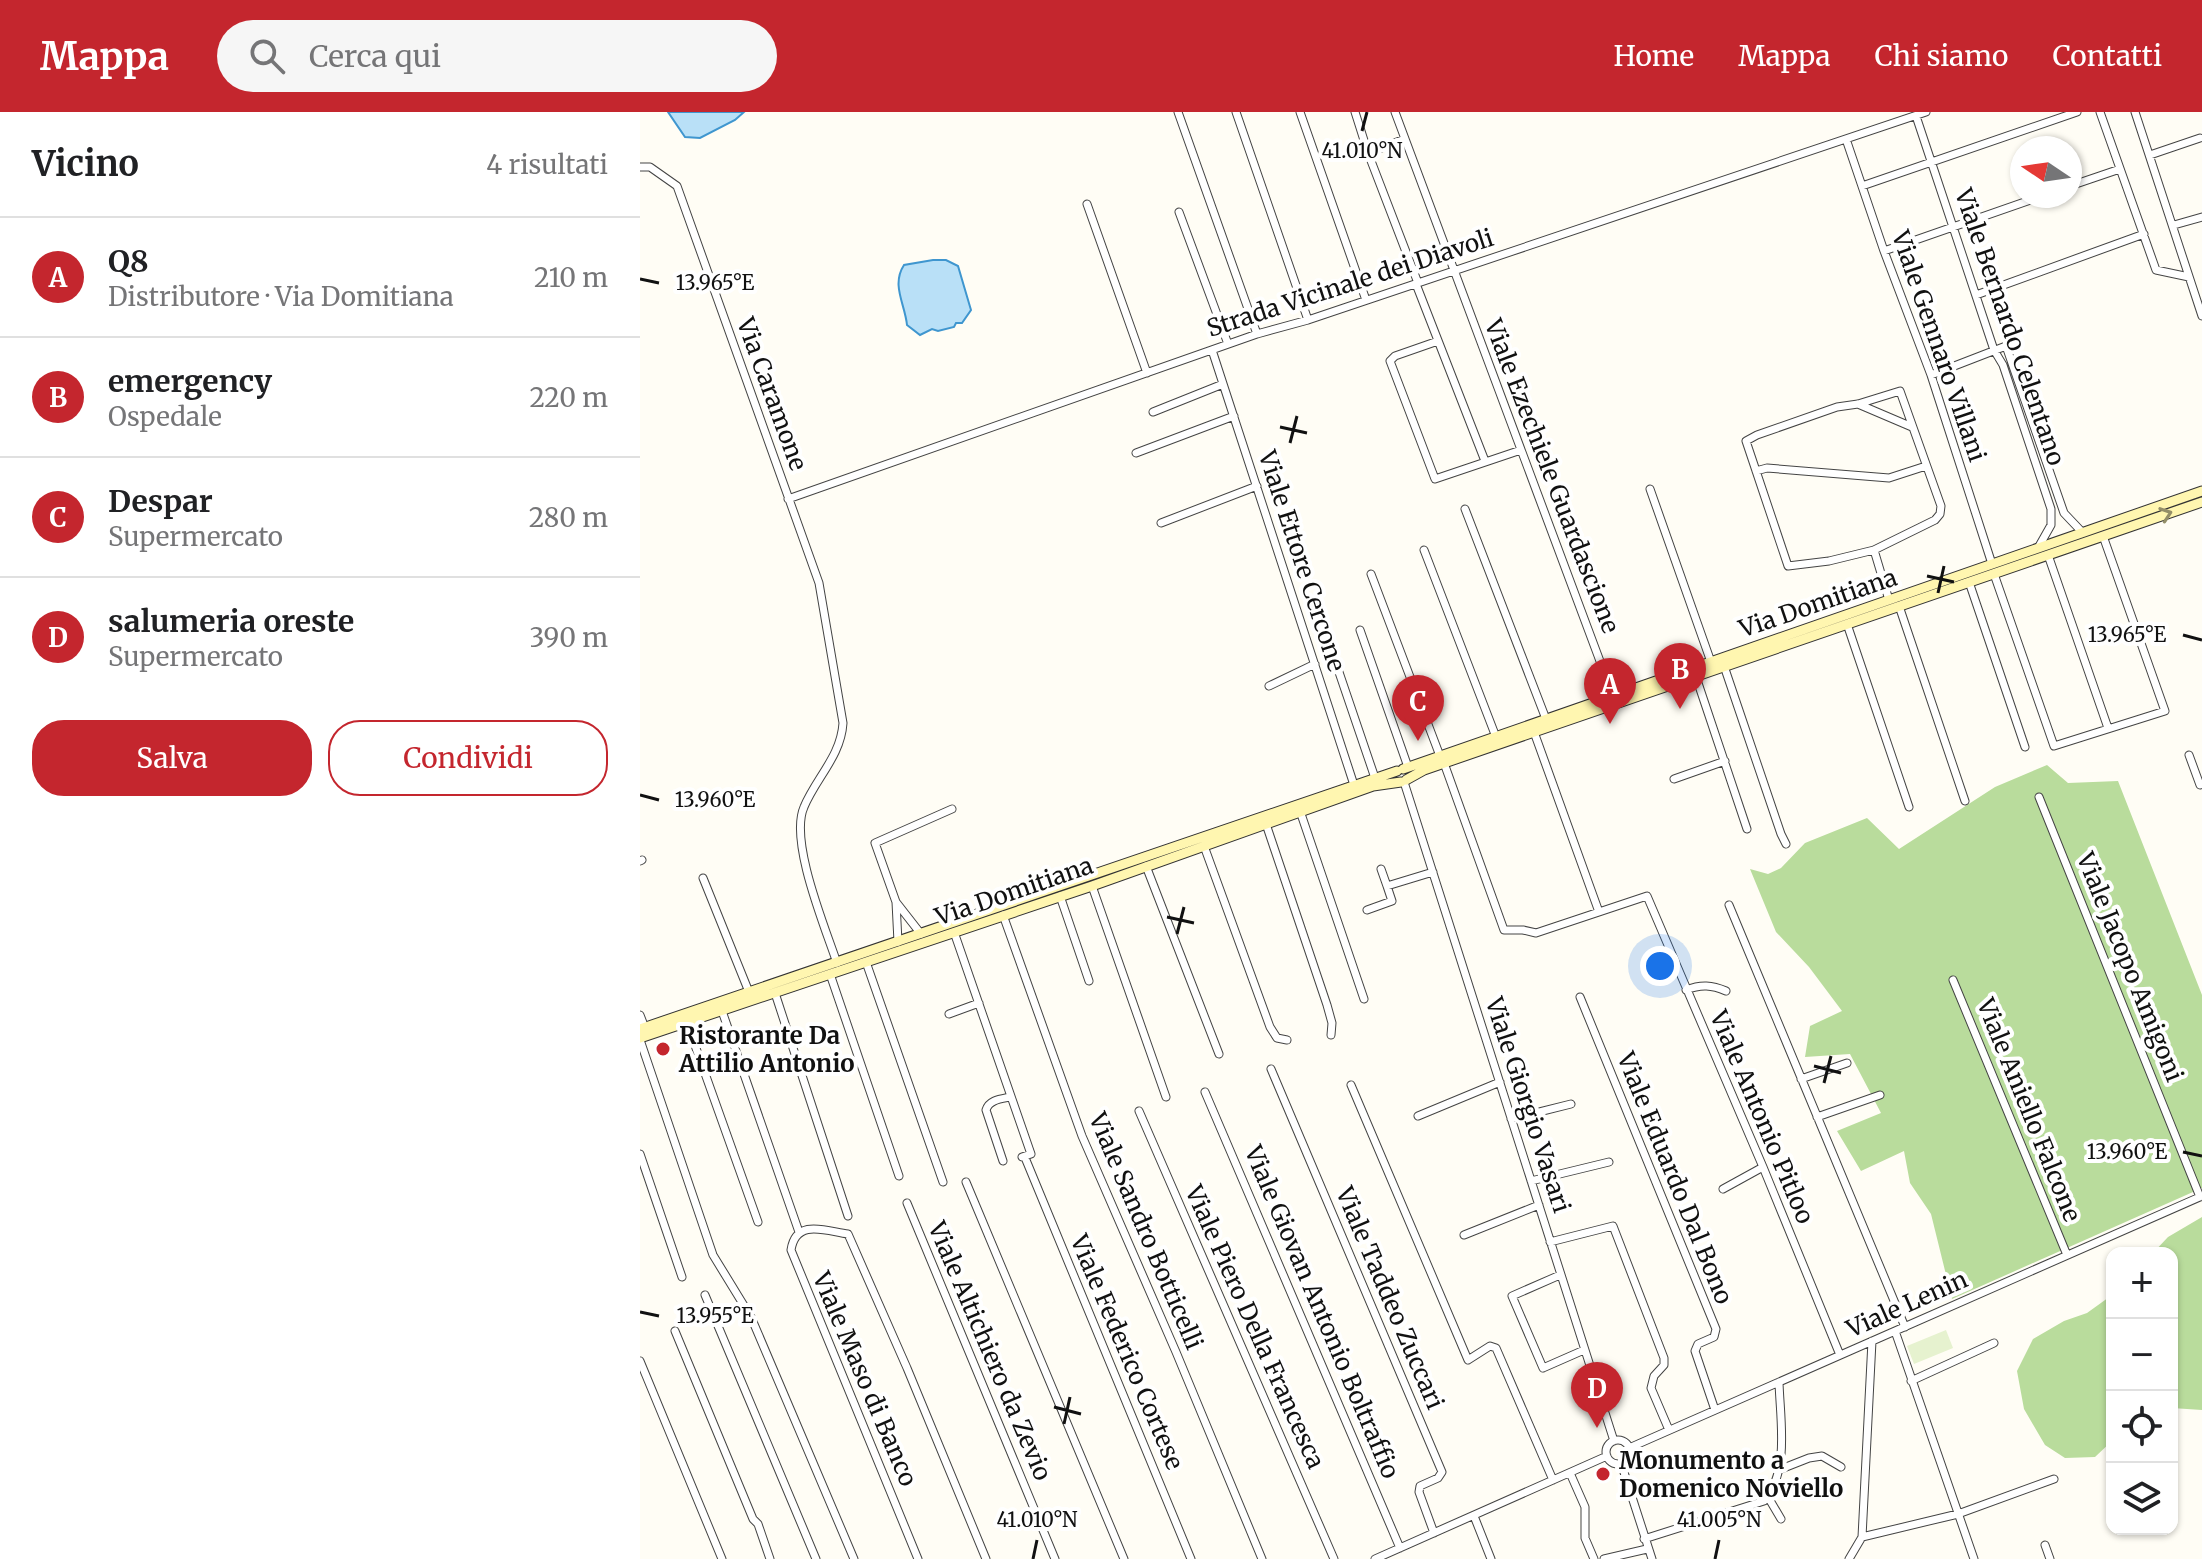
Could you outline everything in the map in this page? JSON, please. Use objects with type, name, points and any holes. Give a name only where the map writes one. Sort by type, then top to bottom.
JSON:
[{"type":"main road","name":"Via Domitiana","points":[[642,1028],[1375,778],[1534,732],[1696,677],[1969,582],[2038,548],[2202,491]]},
{"type":"main road","name":"Via Domitiana","points":[[640,1039],[1092,886],[1373,786],[1404,782],[1442,760],[1496,737],[1889,600],[2048,555],[2202,502]]},
{"type":"main road","points":[[1403,769],[1407,773],[1404,782]]},
{"type":"street","points":[[1178,112],[1257,334]]},
{"type":"street","points":[[1236,112],[1308,320]]},
{"type":"street","points":[[1300,112],[1366,300]]},
{"type":"street","points":[[1355,112],[1485,461]]},
{"type":"street","name":"Viale Ezechiele Guardascione","points":[[1395,112],[1613,696]]},
{"type":"street","name":"Strada Vicinale dei Diavoli","points":[[788,499],[1257,334],[1308,320],[1926,112]]},
{"type":"street","points":[[1862,186],[2077,112]]},
{"type":"street","points":[[2100,112],[2156,270],[2189,277]]},
{"type":"street","points":[[2135,112],[2202,316]]},
{"type":"street","name":"Viale Bernardo Celentano","points":[[1917,119],[2051,509],[2051,525],[2038,548]]},
{"type":"street","points":[[2150,155],[2200,138]]},
{"type":"street","points":[[1368,153],[1405,139]]},
{"type":"street","name":"Viale Gennaro Villani","points":[[1847,142],[1931,375],[2054,746],[2108,728]]},
{"type":"street","name":"Via Caramone","points":[[640,167],[650,167],[677,186],[819,583],[843,723],[838,747],[804,805],[800,840],[837,963]]},
{"type":"street","points":[[2082,182],[2120,169]]},
{"type":"street","points":[[1087,204],[1147,373]]},
{"type":"street","points":[[1884,251],[2010,207]]},
{"type":"street","points":[[1179,212],[1228,344]]},
{"type":"street","points":[[2174,225],[2202,217]]},
{"type":"street","points":[[1976,295],[2144,234]]},
{"type":"street","points":[[1438,341],[1395,356],[1390,361],[1435,479],[1521,450]]},
{"type":"street","name":"Viale Bernardo Celentano","points":[[1994,350],[2006,346],[2064,513],[2082,532]]},
{"type":"street","name":"Viale Ettore Cercone","points":[[1212,350],[1354,785]]},
{"type":"street","points":[[1931,375],[1994,350]]},
{"type":"street","points":[[1153,412],[1223,384]]},
{"type":"street","points":[[1900,391],[1912,427],[1941,506],[1935,520],[1874,550],[1829,561],[1788,566],[1746,441],[1837,407],[1900,391]]},
{"type":"street","points":[[1858,404],[1912,427]]},
{"type":"street","points":[[1136,453],[1234,416]]},
{"type":"street","points":[[1756,471],[1767,468],[1889,478],[1926,466]]},
{"type":"street","points":[[1161,523],[1257,486]]},
{"type":"street","points":[[1650,489],[1711,662]]},
{"type":"street","points":[[1465,509],[1546,719]]},
{"type":"street","points":[[2048,555],[2108,728],[2165,711],[2103,536]]},
{"type":"street","points":[[1424,550],[1496,737]]},
{"type":"street","points":[[1874,550],[1889,600]]},
{"type":"street","points":[[1371,574],[1504,930],[1536,933],[1599,912],[1534,732]]},
{"type":"street","points":[[1969,582],[2025,747]]},
{"type":"street","points":[[1899,606],[1965,801]]},
{"type":"street","points":[[1847,624],[1909,807]]},
{"type":"street","points":[[1360,630],[1403,769]]},
{"type":"street","points":[[1326,634],[1375,778]]},
{"type":"street","points":[[1269,686],[1315,664]]},
{"type":"street","points":[[1724,666],[1786,844]]},
{"type":"street","points":[[1696,677],[1747,829]]},
{"type":"street","points":[[2189,755],[2202,784]]},
{"type":"street","points":[[1674,779],[1725,761]]},
{"type":"street","name":"Viale Giorgio Vasari","points":[[1404,782],[1614,1441]]},
{"type":"street","name":"Viale Jacopo Amigoni","points":[[2039,797],[2201,1196]]},
{"type":"street","points":[[898,942],[896,902],[875,843],[952,809]]},
{"type":"street","points":[[1300,811],[1364,999]]},
{"type":"street","points":[[1266,824],[1327,1005],[1332,1023],[1331,1035]]},
{"type":"street","points":[[1204,846],[1270,1027],[1277,1038],[1287,1040]]},
{"type":"street","points":[[1146,866],[1219,1054]]},
{"type":"street","points":[[1367,910],[1392,901],[1381,869]]},
{"type":"street","points":[[1387,886],[1433,872]]},
{"type":"street","points":[[703,878],[749,992]]},
{"type":"street","points":[[1092,886],[1166,1097]]},
{"type":"street","points":[[1060,896],[1089,981]]},
{"type":"street","name":"Viale Antonio Pitloo","points":[[1599,912],[1647,896],[1840,1355]]},
{"type":"street","points":[[896,902],[921,934]]},
{"type":"street","points":[[1729,905],[1905,1327]]},
{"type":"street","name":"Viale Sandro Botticelli","points":[[1003,915],[1082,1136],[1262,1559]]},
{"type":"street","points":[[954,932],[1010,1097],[992,1102],[986,1110],[1003,1161]]},
{"type":"street","points":[[866,962],[943,1182]]},
{"type":"street","points":[[830,974],[899,1176]]},
{"type":"street","name":"Viale Aniello Falcone","points":[[1953,980],[2067,1255]]},
{"type":"street","points":[[1686,990],[1697,985],[1714,986],[1726,991]]},
{"type":"street","points":[[775,993],[848,1216]]},
{"type":"street","name":"Viale Eduardo Dal Bono","points":[[1580,997],[1716,1331],[1714,1337],[1698,1344],[1695,1351],[1715,1410]]},
{"type":"street","points":[[949,1014],[979,1003]]},
{"type":"street","points":[[722,1011],[799,1232],[808,1229],[848,1234],[986,1559]]},
{"type":"street","points":[[640,1015],[642,1028]]},
{"type":"street","points":[[687,1023],[758,1222]]},
{"type":"street","points":[[640,1039],[713,1255],[751,1317],[854,1559]]},
{"type":"street","points":[[1801,1079],[1847,1063]]},
{"type":"street","name":"Viale Taddeo Zuccari","points":[[1271,1069],[1442,1472],[1438,1478],[1420,1486],[1419,1492],[1434,1533]]},
{"type":"street","points":[[1418,1116],[1500,1082]]},
{"type":"street","points":[[1351,1085],[1468,1360],[1490,1346],[1496,1348],[1553,1480]]},
{"type":"street","name":"Viale Giovan Antonio Boltraffio","points":[[1205,1092],[1400,1559]]},
{"type":"street","points":[[1817,1117],[1880,1095]]},
{"type":"street","name":"Viale Federico Cortese","points":[[1010,1097],[1031,1154],[1024,1159],[1191,1559]]},
{"type":"street","points":[[1511,1119],[1571,1104]]},
{"type":"street","name":"Viale Piero Della Francesca","points":[[1139,1111],[1334,1559]]},
{"type":"street","points":[[640,1154],[682,1277]]},
{"type":"street","points":[[1531,1181],[1609,1162]]},
{"type":"street","points":[[1723,1189],[1763,1167]]},
{"type":"street","points":[[966,1182],[1124,1559]]},
{"type":"street","name":"Viale Lenin","points":[[1629,1448],[2201,1196]]},
{"type":"street","name":"Viale Altichiero da Zevio","points":[[907,1203],[1055,1559]]},
{"type":"street","points":[[1464,1235],[1539,1205]]},
{"type":"street","points":[[1550,1242],[1613,1226],[1664,1358],[1664,1365],[1654,1376],[1651,1388],[1669,1430]]},
{"type":"street","name":"Viale Maso di Banco","points":[[799,1232],[793,1239],[791,1250],[918,1559]]},
{"type":"street","points":[[1560,1275],[1512,1296],[1543,1368],[1584,1350]]},
{"type":"street","points":[[705,1295],[816,1559]]},
{"type":"street","points":[[675,1331],[770,1559]]},
{"type":"street","points":[[1895,1331],[1974,1559]]},
{"type":"street","points":[[1849,1559],[1862,1537],[1872,1341]]},
{"type":"street","points":[[1911,1381],[1994,1343]]},
{"type":"street","points":[[640,1361],[722,1559]]},
{"type":"street","points":[[1644,1539],[1764,1501],[1768,1497],[1781,1469],[1779,1382]]},
{"type":"street","points":[[1614,1441],[1622,1441],[1629,1448],[1628,1458],[1621,1463],[1612,1462],[1607,1456],[1607,1448],[1614,1441]]},
{"type":"street","points":[[1375,1559],[1607,1456]]},
{"type":"street","points":[[1781,1469],[1822,1456],[1841,1467]]},
{"type":"street","points":[[1621,1463],[1652,1559]]},
{"type":"street","points":[[1570,1473],[1585,1507],[1585,1538],[1594,1559]]},
{"type":"street","points":[[1862,1537],[1958,1514],[2054,1479]]},
{"type":"street","points":[[1768,1497],[1781,1519]]},
{"type":"street","points":[[1474,1516],[1491,1559]]},
{"type":"street","points":[[2045,1545],[2050,1559]]},
{"type":"street","points":[[1604,1559],[1647,1549]]},
{"type":"green space","points":[[2047,765],[2068,783],[2118,781],[2202,995],[2202,1188],[1952,1299],[1931,1214],[1910,1183],[1904,1151],[1861,1171],[1837,1131],[1881,1113],[1850,1054],[1805,1057],[1810,1026],[1842,1011],[1809,967],[1776,932],[1750,869],[1768,874],[1781,868],[1805,843],[1867,818],[1899,849],[1995,787]]},
{"type":"green space","points":[[2202,1217],[2202,1410],[2178,1408],[2178,1247],[2159,1247],[2168,1237]]},
{"type":"green space","points":[[2106,1299],[2106,1447],[2095,1457],[2065,1458],[2045,1445],[2024,1409],[2017,1371],[2033,1339],[2064,1321],[2087,1313]]},
{"type":"green space","points":[[1946,1330],[1953,1348],[1914,1364],[1907,1346]]},
{"type":"water","points":[[668,112],[744,112],[700,138],[685,137]]},
{"type":"water","points":[[946,260],[958,266],[971,310],[962,323],[956,323],[954,327],[938,331],[932,329],[920,335],[907,325],[900,295],[900,272],[904,265]]},
{"type":"place","name":"emergency","points":[[1680,709]]},
{"type":"place","name":"Q8","points":[[1610,724]]},
{"type":"place","name":"Despar","points":[[1418,741]]},
{"type":"place","name":"Ristorante Da Attilio Antonio","points":[[663,1049]]},
{"type":"place","name":"salumeria oreste","points":[[1597,1428]]},
{"type":"place","name":"Monumento a Domenico Noviello","points":[[1603,1474]]}]
